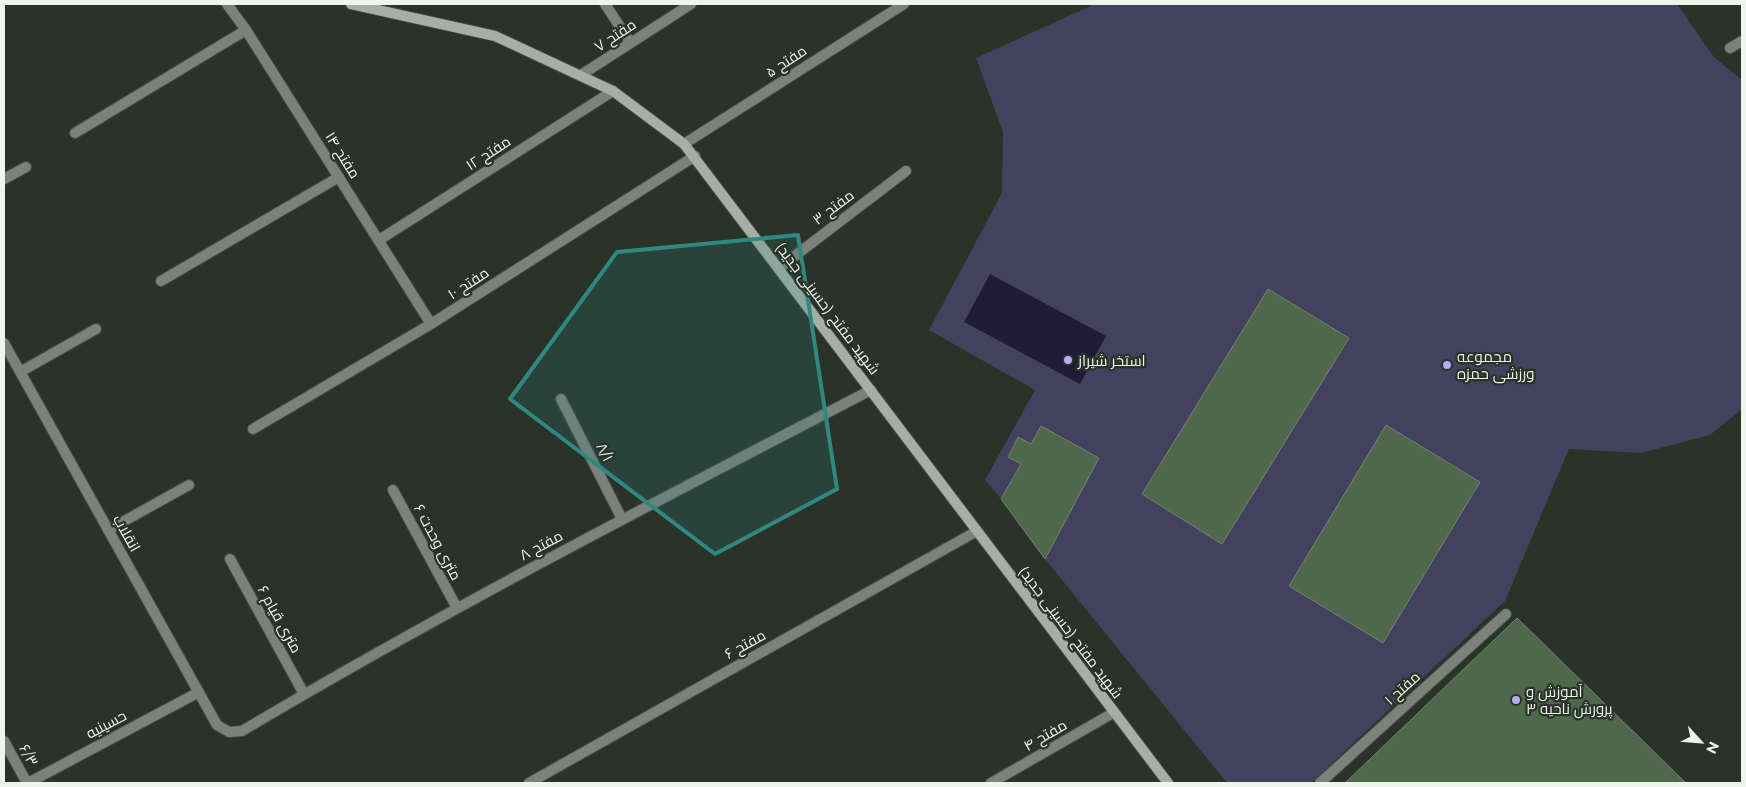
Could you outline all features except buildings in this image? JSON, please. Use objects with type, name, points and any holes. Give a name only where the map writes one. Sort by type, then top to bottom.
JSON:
[{"type":"street","name":"مفتح ۱۴","points":[[227,4],[246,30],[431,324]]},
{"type":"street","name":"شهید مفتح (حسینی جدید)","points":[[352,4],[495,36],[613,91],[684,144],[695,156],[1113,713],[1168,783]]},
{"type":"street","points":[[605,4],[630,42]]},
{"type":"street","name":"مفتح ۷","points":[[581,75],[691,4]]},
{"type":"street","name":"مفتح ۵","points":[[684,144],[904,4]]},
{"type":"street","points":[[75,133],[246,30]]},
{"type":"street","points":[[1730,48],[1742,41]]},
{"type":"street","name":"مفتح ۱۲","points":[[379,240],[613,91]]},
{"type":"street","name":"مفتح ۱۰","points":[[253,429],[431,324],[695,156]]},
{"type":"street","points":[[4,179],[26,167]]},
{"type":"street","name":"مفتح ۳","points":[[779,268],[906,171]]},
{"type":"street","points":[[161,281],[339,177]]},
{"type":"street","points":[[20,372],[96,329]]},
{"type":"street","name":"انقلاب","points":[[4,343],[217,725],[229,732]]},
{"type":"street","name":"مفتح ۸","points":[[229,732],[242,731],[457,608],[622,519],[871,390]]},
{"type":"street","name":"۸/۱","points":[[561,399],[622,519]]},
{"type":"street","points":[[108,530],[189,485]]},
{"type":"street","name":"۶ متری وحدت","points":[[394,490],[457,608]]},
{"type":"street","name":"مفتح ۶","points":[[529,783],[977,531]]},
{"type":"street","name":"۶ متری قیام","points":[[230,559],[304,694]]},
{"type":"street","name":"مفتح ۱","points":[[1320,783],[1506,614]]},
{"type":"street","name":"حسینیه","points":[[28,783],[199,692]]},
{"type":"street","name":"مفتح ۴","points":[[991,783],[1113,713]]},
{"type":"street","name":"۶/۳","points":[[4,740],[28,783]]},
{"type":"highlighted area","points":[[798,235],[837,489],[715,554],[510,399],[617,252]]},
{"type":"shaded area","name":"مجموعه ورزشی حمزه","points":[[1095,4],[1677,4],[1714,57],[1742,80],[1742,409],[1710,435],[1641,453],[1569,449],[1505,601],[1311,783],[1227,783],[1045,559],[1009,508],[985,480],[1035,390],[929,330],[1002,193],[1003,132],[976,58]]},
{"type":"shaded area","points":[[990,274],[1106,336],[1080,384],[964,322]]},
{"type":"place","name":"استخر شیراز","points":[[1068,360]]},
{"type":"place","name":"مجموعه ورزشی حمزه","points":[[1447,365]]},
{"type":"place","name":"آموزش و پرورش ناحیه ۳","points":[[1516,700]]}]
